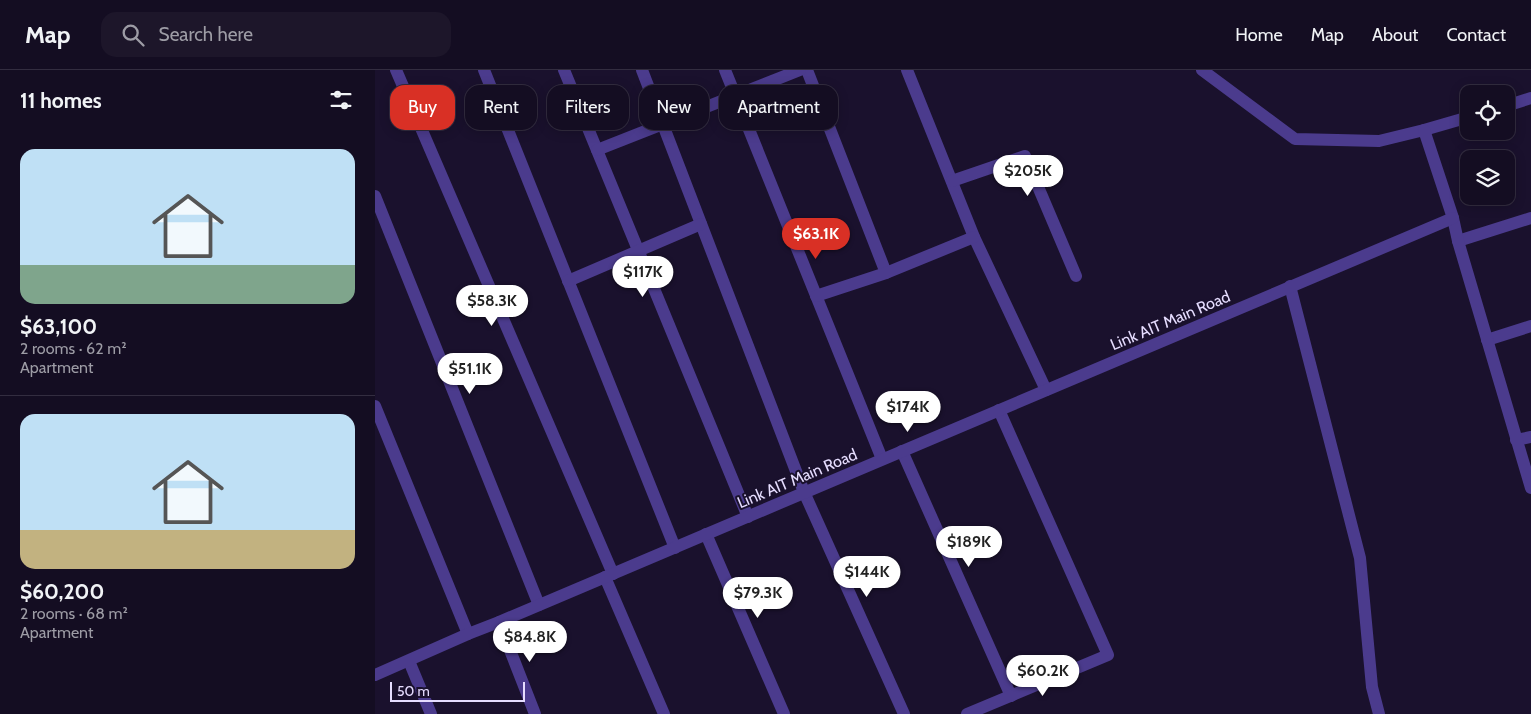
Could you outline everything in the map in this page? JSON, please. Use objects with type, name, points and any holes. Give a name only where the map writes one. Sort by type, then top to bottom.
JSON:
[{"type":"street","points":[[396,70],[609,575],[665,714]]},
{"type":"street","points":[[484,70],[675,548]]},
{"type":"street","points":[[564,70],[748,516]]},
{"type":"street","points":[[642,70],[648,85]]},
{"type":"street","points":[[725,70],[731,85]]},
{"type":"street","points":[[762,85],[800,70]]},
{"type":"street","points":[[807,70],[886,273]]},
{"type":"street","points":[[907,70],[974,237],[1046,390]]},
{"type":"street","points":[[1202,70],[1295,139],[1379,141],[1460,120]]},
{"type":"street","points":[[1515,103],[1531,98]]},
{"type":"street","points":[[597,150],[646,130]]},
{"type":"street","points":[[666,130],[804,492],[904,714]]},
{"type":"street","points":[[749,130],[882,459]]},
{"type":"street","points":[[1424,130],[1453,218],[1458,241],[1531,488]]},
{"type":"street","points":[[952,181],[1025,156],[1076,276]]},
{"type":"street","points":[[375,196],[539,605]]},
{"type":"street","name":"Link AIT Main Road","points":[[375,675],[1453,218]]},
{"type":"street","points":[[1458,241],[1531,218]]},
{"type":"street","points":[[568,281],[701,224]]},
{"type":"street","points":[[816,296],[886,273],[974,237]]},
{"type":"street","points":[[1290,286],[1360,558],[1372,687],[1379,714]]},
{"type":"street","points":[[1487,340],[1531,326]]},
{"type":"street","points":[[375,406],[468,634]]},
{"type":"street","points":[[967,714],[1108,656],[999,410]]},
{"type":"street","points":[[1516,440],[1531,436]]},
{"type":"street","points":[[902,451],[1011,696]]},
{"type":"street","points":[[706,534],[785,714]]},
{"type":"street","points":[[499,622],[535,714]]},
{"type":"street","points":[[409,661],[431,714]]}]
